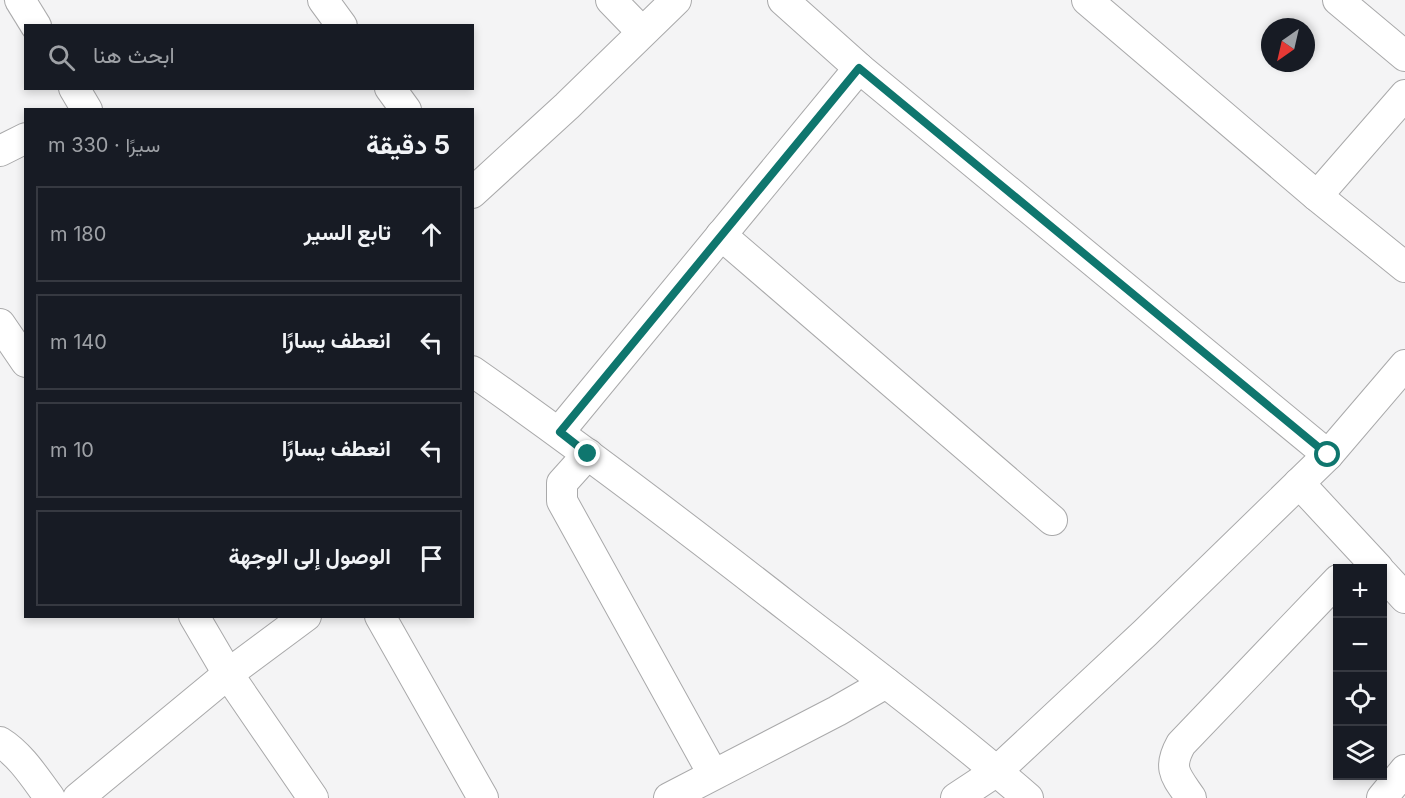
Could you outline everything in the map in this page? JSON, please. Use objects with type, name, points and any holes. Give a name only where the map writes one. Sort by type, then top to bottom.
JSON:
[{"type":"street","points":[[20,0],[35,24]]},
{"type":"street","points":[[323,0],[341,24]]},
{"type":"street","points":[[611,0],[642,32]]},
{"type":"street","points":[[474,191],[567,106],[676,0]]},
{"type":"street","points":[[783,0],[859,68],[1328,455]]},
{"type":"street","points":[[1087,0],[1317,196],[1405,267]]},
{"type":"street","points":[[1338,0],[1405,56]]},
{"type":"street","points":[[560,432],[859,68]]},
{"type":"street","points":[[391,90],[405,108]]},
{"type":"street","points":[[1317,196],[1405,95]]},
{"type":"street","points":[[0,151],[24,139]]},
{"type":"street","points":[[721,235],[1052,520]]},
{"type":"street","points":[[0,324],[24,359]]},
{"type":"street","points":[[956,798],[997,771],[1136,641],[1328,455],[1405,365]]},
{"type":"street","points":[[474,372],[560,432],[886,683],[1028,798]]},
{"type":"street","points":[[588,454],[562,483],[562,501],[713,774]]},
{"type":"street","points":[[1299,483],[1366,564]]},
{"type":"street","points":[[1387,582],[1405,598]]},
{"type":"street","points":[[1191,798],[1174,774],[1173,763],[1181,744],[1333,585]]},
{"type":"street","points":[[195,618],[228,674],[313,798]]},
{"type":"street","points":[[78,798],[228,674],[303,618]]},
{"type":"street","points":[[381,618],[483,798]]},
{"type":"street","points":[[669,798],[886,683]]},
{"type":"street","points":[[0,742],[8,747],[50,798]]},
{"type":"street","points":[[1382,798],[1405,770]]},
{"type":"route","points":[[588,454],[560,432],[859,68],[1328,455]]}]
